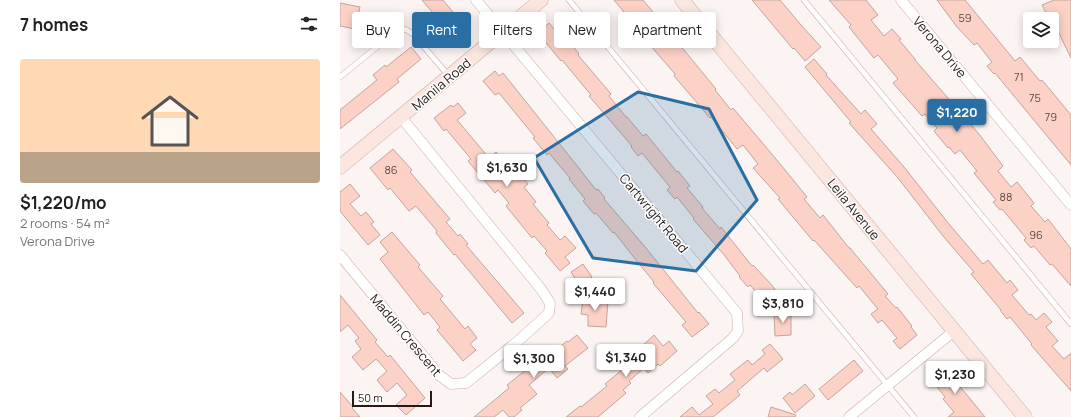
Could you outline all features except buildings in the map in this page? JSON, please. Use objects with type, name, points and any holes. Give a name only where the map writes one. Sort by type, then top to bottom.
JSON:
[{"type":"street","name":"Cartwright Road","points":[[476,0],[486,12]]},
{"type":"street","name":"Manila Road","points":[[527,12],[541,0]]},
{"type":"street","name":"Leila Avenue","points":[[682,0],[1025,417]]},
{"type":"street","name":"Verona Drive","points":[[901,0],[1071,205]]},
{"type":"street","name":"Manila Road","points":[[340,168],[484,48]]},
{"type":"street","name":"Cartwright Road","points":[[516,48],[736,313],[738,331],[733,338],[640,417]]},
{"type":"street","name":"Maddin Crescent","points":[[340,255],[439,375],[450,384],[466,383],[517,342],[549,313],[550,303],[541,289],[401,117]]},
{"type":"street","points":[[848,417],[954,331]]},
{"type":"lane","points":[[569,0],[914,417]]},
{"type":"lane","points":[[804,0],[1071,324]]},
{"type":"lane","points":[[340,77],[394,33],[405,29],[413,34],[449,77]]},
{"type":"highlighted area","points":[[638,92],[709,109],[757,200],[696,271],[593,258],[534,158]]}]
